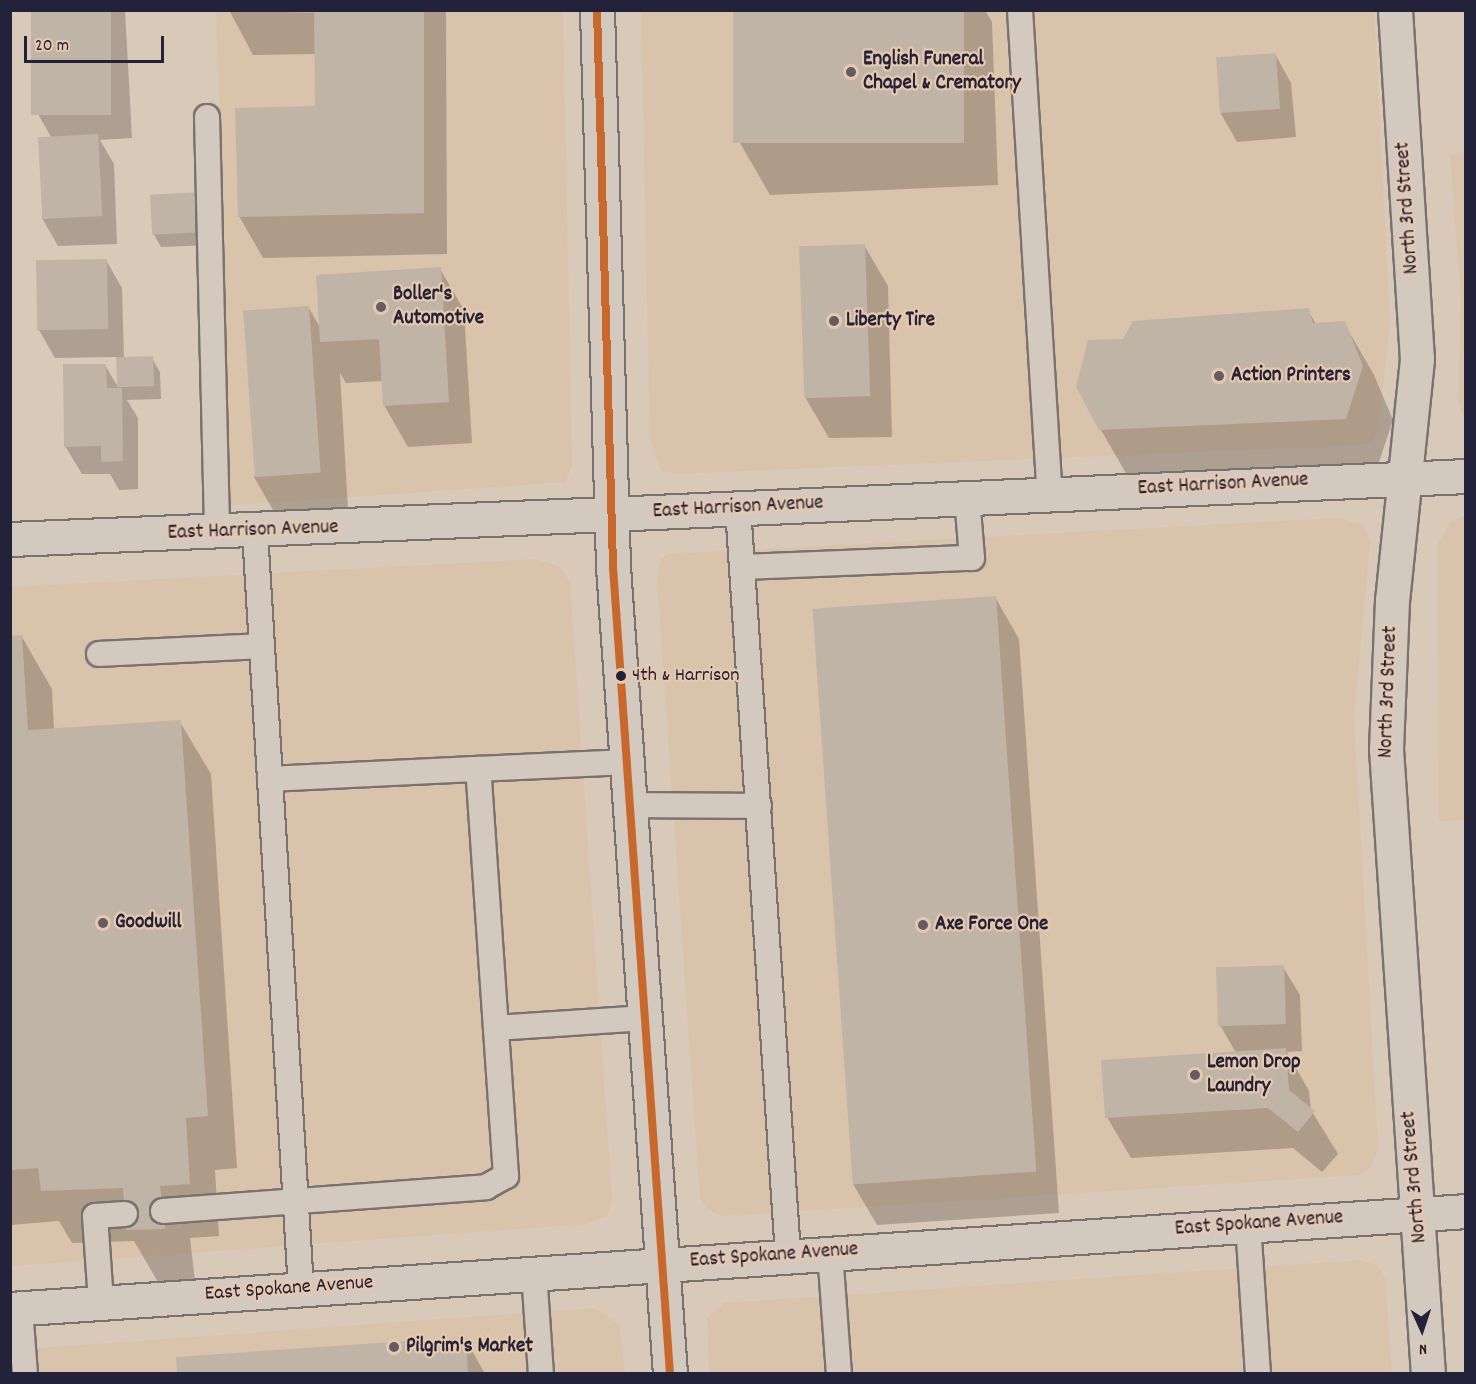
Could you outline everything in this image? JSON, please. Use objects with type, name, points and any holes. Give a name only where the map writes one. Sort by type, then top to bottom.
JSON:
[{"type":"main road","points":[[597,10],[610,514],[670,1374]]},
{"type":"main road","name":"North 3rd Street","points":[[1395,10],[1417,358],[1408,477],[1392,600],[1386,749],[1428,1374]]},
{"type":"main road","name":"East Harrison Avenue","points":[[10,539],[217,534],[967,497],[1466,476]]},
{"type":"main road","name":"East Spokane Avenue","points":[[15,1309],[663,1263],[1466,1211]]},
{"type":"lane","points":[[1020,10],[1050,494]]},
{"type":"lane","points":[[207,117],[217,534]]},
{"type":"lane","points":[[743,567],[972,558],[967,497]]},
{"type":"lane","points":[[738,508],[788,1255]]},
{"type":"lane","points":[[255,532],[301,1288]]},
{"type":"lane","points":[[99,654],[262,646]]},
{"type":"lane","points":[[270,779],[627,762]]},
{"type":"lane","points":[[163,1211],[486,1187],[506,1176],[478,769]]},
{"type":"lane","points":[[630,805],[759,806]]},
{"type":"lane","points":[[496,1028],[645,1018]]},
{"type":"lane","points":[[101,1302],[95,1216],[125,1214]]},
{"type":"lane","points":[[1248,1224],[1258,1374]]},
{"type":"lane","points":[[830,1252],[838,1374]]},
{"type":"lane","points":[[534,1272],[541,1374]]},
{"type":"lane","points":[[15,1309],[25,1374]]},
{"type":"shaded area","points":[[216,11],[563,11],[572,465],[566,482],[206,507],[194,235],[224,232]]},
{"type":"shaded area","points":[[641,11],[1374,11],[1390,322],[1378,431],[1371,443],[1359,445],[675,474],[661,470],[650,439]]},
{"type":"shaded area","points":[[1466,153],[1465,423],[1458,401],[1461,300],[1450,154]]},
{"type":"shaded area","points":[[1465,515],[1465,820],[1439,821],[1437,546],[1450,522]]},
{"type":"shaded area","points":[[1338,518],[1363,524],[1370,542],[1354,717],[1378,1148],[1371,1167],[1359,1175],[723,1216],[707,1209],[700,1198],[657,578],[661,559],[670,554]]},
{"type":"shaded area","points":[[536,559],[560,567],[570,582],[612,1199],[608,1215],[587,1224],[11,1266],[11,587]]},
{"type":"shaded area","points":[[1361,1260],[1378,1266],[1385,1277],[1392,1373],[709,1373],[707,1318],[724,1303]]},
{"type":"shaded area","points":[[595,1308],[619,1324],[625,1373],[11,1374],[11,1350]]},
{"type":"building","points":[[31,10],[111,10],[111,115],[31,115]]},
{"type":"building","points":[[228,10],[424,10],[424,213],[238,217],[235,108],[315,106],[314,13]]},
{"type":"building","name":"English Funeral Chapel & Crematory","points":[[733,10],[964,10],[964,143],[733,143]]},
{"type":"building","points":[[1276,53],[1280,109],[1220,113],[1216,57]]},
{"type":"building","points":[[98,134],[102,216],[42,219],[38,137]]},
{"type":"building","points":[[203,192],[205,232],[152,235],[150,195]]},
{"type":"building","name":"Liberty Tire","points":[[865,244],[870,396],[804,398],[799,246]]},
{"type":"building","points":[[107,259],[108,329],[37,330],[36,260]]},
{"type":"building","name":"Boller's Automotive","points":[[441,267],[449,402],[383,406],[379,339],[320,342],[316,275]]},
{"type":"building","points":[[309,306],[321,473],[255,477],[243,311]]},
{"type":"building","name":"Action Printers","points":[[1309,308],[1313,323],[1345,321],[1363,366],[1346,419],[1099,430],[1076,387],[1088,340],[1123,339],[1133,321]]},
{"type":"building","points":[[153,356],[154,386],[117,387],[116,357]]},
{"type":"building","points":[[63,364],[106,364],[107,388],[122,388],[123,461],[101,462],[101,446],[64,447]]},
{"type":"building","points":[[996,596],[1036,1172],[853,1184],[812,609]]},
{"type":"building","name":"Goodwill","points":[[22,635],[28,730],[181,720],[208,1116],[186,1118],[190,1184],[160,1186],[165,1229],[126,1230],[123,1188],[41,1191],[38,1168],[10,1170],[10,636]]},
{"type":"building","points":[[1284,965],[1286,1024],[1218,1026],[1216,967]]},
{"type":"building","name":"Lemon Drop Laundry","points":[[1286,1048],[1289,1090],[1315,1111],[1298,1132],[1268,1108],[1105,1118],[1101,1060]]},
{"type":"building","name":"Pilgrim's Market","points":[[466,1337],[468,1374],[177,1374],[176,1357]]},
{"type":"transit line","points":[[597,10],[613,567],[670,1374]]},
{"type":"place","name":"English Funeral Chapel & Crematory","points":[[851,72]]},
{"type":"place","name":"Boller's Automotive","points":[[381,307]]},
{"type":"place","name":"Liberty Tire","points":[[834,321]]},
{"type":"place","name":"Action Printers","points":[[1219,376]]},
{"type":"place","name":"4th & Harrison","points":[[621,676]]},
{"type":"place","name":"Goodwill","points":[[103,923]]},
{"type":"place","name":"Axe Force One","points":[[923,925]]},
{"type":"place","name":"Lemon Drop Laundry","points":[[1195,1075]]},
{"type":"place","name":"Pilgrim's Market","points":[[394,1347]]}]
